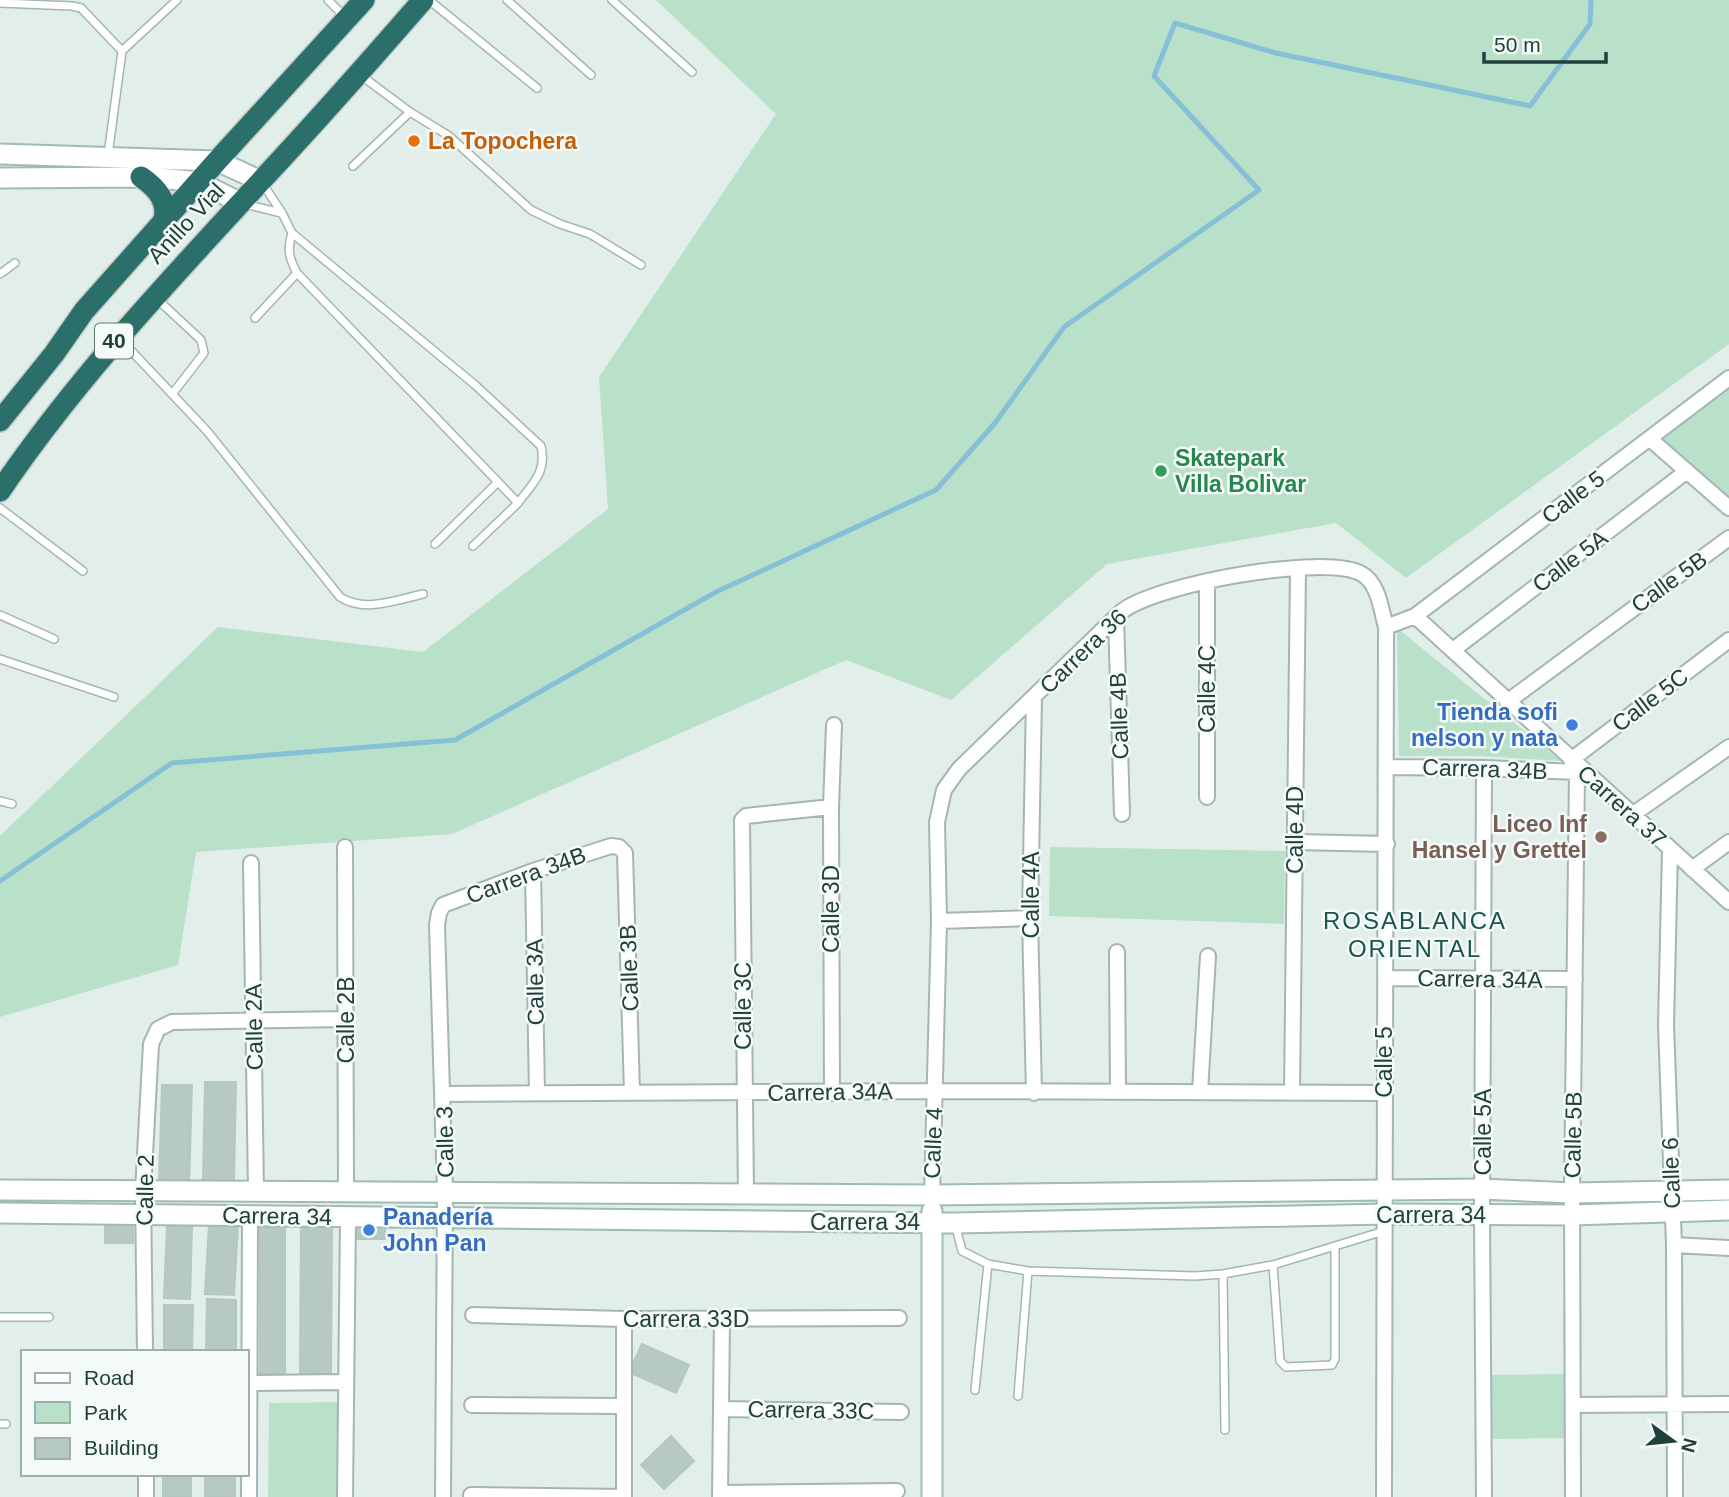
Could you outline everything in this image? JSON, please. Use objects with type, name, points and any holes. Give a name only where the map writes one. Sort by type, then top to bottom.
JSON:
[{"type":"highway","name":"Anillo Vial","points":[[0,421],[85,311],[217,160],[364,0]]},
{"type":"highway","name":"Anillo Vial","points":[[0,491],[33,443],[118,337],[426,0]]},
{"type":"highway","points":[[141,177],[154,186],[163,200],[166,215],[163,222]]},
{"type":"street","points":[[0,154],[217,160],[261,181]]},
{"type":"street","points":[[0,178],[141,177],[199,182],[241,203]]},
{"type":"street","name":"Calle 5","points":[[1415,616],[1729,378]]},
{"type":"street","points":[[1650,439],[1729,508]]},
{"type":"street","name":"Calle 5A","points":[[1453,650],[1688,471]]},
{"type":"street","name":"Calle 5B","points":[[1507,702],[1729,538]]},
{"type":"street","points":[[1298,568],[1334,567],[1363,575],[1373,584],[1386,627],[1415,616]]},
{"type":"street","name":"Carrera 36","points":[[944,790],[959,769],[1127,607],[1147,597],[1207,581],[1298,568]]},
{"type":"street","name":"Calle 4D","points":[[1292,1093],[1298,568]]},
{"type":"street","name":"Calle 4C","points":[[1207,581],[1208,797]]},
{"type":"street","name":"Carrera 37","points":[[1415,616],[1577,767],[1729,902]]},
{"type":"street","name":"Calle 4B","points":[[1116,617],[1122,814]]},
{"type":"street","name":"Calle 5","points":[[1384,1497],[1386,627]]},
{"type":"street","name":"Calle 5C","points":[[1577,767],[1729,640]]},
{"type":"street","name":"Calle 4A","points":[[1034,697],[1030,918],[1034,1093]]},
{"type":"street","name":"Calle 3D","points":[[832,1093],[831,807],[834,724]]},
{"type":"street","points":[[1632,815],[1729,747]]},
{"type":"street","name":"Carrera 34B","points":[[1387,767],[1577,767]]},
{"type":"street","name":"Calle 5B","points":[[1573,1497],[1572,1192],[1577,767]]},
{"type":"street","name":"Calle 5A","points":[[1484,768],[1484,1497]]},
{"type":"street","name":"Calle 4","points":[[932,1497],[932,1195],[939,920],[937,822],[944,790]]},
{"type":"street","name":"Calle 3C","points":[[746,1195],[743,1093],[744,817],[831,807]]},
{"type":"street","points":[[1295,842],[1387,844]]},
{"type":"street","points":[[1692,869],[1729,842]]},
{"type":"street","name":"Carrera 34B","points":[[439,913],[443,905],[533,871],[611,846],[619,847]]},
{"type":"street","name":"Calle 2B","points":[[345,847],[346,1192]]},
{"type":"street","name":"Calle 3B","points":[[619,847],[625,853],[632,1092]]},
{"type":"street","name":"Calle 6","points":[[1670,850],[1666,1025],[1674,1245],[1675,1497]]},
{"type":"street","name":"Calle 2A","points":[[251,863],[256,1192]]},
{"type":"street","name":"Calle 3A","points":[[533,871],[537,1093]]},
{"type":"street","name":"Calle 3","points":[[439,913],[445,1191],[443,1497]]},
{"type":"street","points":[[939,920],[1030,918]]},
{"type":"street","points":[[1116,952],[1118,1092]]},
{"type":"street","points":[[1200,1092],[1208,956]]},
{"type":"street","name":"Carrera 34A","points":[[1385,978],[1575,979]]},
{"type":"street","points":[[254,1020],[346,1019]]},
{"type":"street","name":"Calle 2","points":[[145,1350],[143,1191],[151,1044],[158,1029],[172,1022],[254,1020]]},
{"type":"street","name":"Carrera 34A","points":[[444,1094],[935,1091],[1384,1093]]},
{"type":"street","name":"Carrera 34","points":[[0,1190],[932,1195],[1482,1189],[1671,1192],[1729,1189]]},
{"type":"street","name":"Carrera 34","points":[[0,1213],[955,1223],[1384,1222],[1482,1214],[1572,1215],[1729,1210]]},
{"type":"street","points":[[249,1497],[250,1216]]},
{"type":"street","points":[[345,1497],[348,1217]]},
{"type":"street","points":[[1674,1245],[1729,1248]]},
{"type":"street","name":"Carrera 33D","points":[[473,1315],[624,1319],[899,1318]]},
{"type":"street","points":[[471,1495],[624,1497],[624,1319]]},
{"type":"street","points":[[722,1319],[720,1495],[897,1490]]},
{"type":"street","points":[[248,1382],[345,1381]]},
{"type":"street","points":[[1573,1405],[1729,1404]]},
{"type":"street","points":[[472,1405],[624,1406]]},
{"type":"street","name":"Carrera 33C","points":[[721,1409],[901,1412]]},
{"type":"street","points":[[146,1476],[146,1497]]},
{"type":"lane","points":[[108,156],[122,51],[177,0]]},
{"type":"lane","points":[[328,0],[347,18]]},
{"type":"lane","points":[[426,0],[537,88]]},
{"type":"lane","points":[[507,0],[591,75]]},
{"type":"lane","points":[[612,0],[692,72]]},
{"type":"lane","points":[[0,3],[81,8],[122,51]]},
{"type":"lane","points":[[359,74],[410,112],[449,136],[531,210],[590,234],[641,265]]},
{"type":"lane","points":[[353,166],[410,112]]},
{"type":"lane","points":[[261,181],[292,233],[474,384],[541,446],[544,458],[542,471],[518,503],[473,546]]},
{"type":"lane","points":[[241,203],[282,213]]},
{"type":"lane","points":[[292,233],[288,247],[289,258],[297,273],[518,503]]},
{"type":"lane","points":[[0,274],[15,263]]},
{"type":"lane","points":[[255,318],[297,273]]},
{"type":"lane","points":[[154,296],[201,340],[204,346],[204,354],[173,393]]},
{"type":"lane","points":[[118,337],[173,393],[340,597],[350,604],[365,606],[423,594]]},
{"type":"lane","points":[[435,544],[498,482]]},
{"type":"lane","points":[[0,508],[83,571]]},
{"type":"lane","points":[[0,615],[54,639]]},
{"type":"lane","points":[[0,659],[114,697]]},
{"type":"lane","points":[[0,801],[12,804]]},
{"type":"lane","points":[[955,1223],[962,1251],[988,1264],[1028,1271],[1161,1276],[1223,1274],[1273,1265],[1335,1247],[1384,1222]]},
{"type":"lane","points":[[1273,1265],[1280,1361],[1286,1367],[1332,1365],[1335,1359],[1335,1247]]},
{"type":"lane","points":[[975,1390],[988,1264]]},
{"type":"lane","points":[[1018,1396],[1028,1271]]},
{"type":"lane","points":[[1223,1274],[1225,1430]]},
{"type":"lane","points":[[0,1317],[49,1317]]},
{"type":"green space","points":[[656,0],[1729,0],[1729,344],[1406,578],[1336,523],[1107,564],[951,700],[846,660],[452,834],[196,852],[178,965],[0,1017],[0,836],[218,627],[423,652],[608,509],[599,377],[776,114]]},
{"type":"green space","points":[[1729,383],[1729,502],[1657,434]]},
{"type":"green space","points":[[1397,628],[1561,761],[1480,756],[1399,756]]},
{"type":"green space","points":[[1050,847],[1285,851],[1284,924],[1049,916]]},
{"type":"green space","points":[[1564,1374],[1565,1438],[1489,1439],[1488,1375]]},
{"type":"green space","points":[[340,1402],[340,1497],[268,1497],[269,1403]]},
{"type":"building","points":[[205,1082],[236,1082],[234,1181],[203,1181]]},
{"type":"building","points":[[162,1085],[192,1085],[189,1184],[159,1183]]},
{"type":"building","name":"Panadería John Pan","points":[[353,1221],[385,1221],[385,1239],[352,1239]]},
{"type":"building","points":[[301,1222],[332,1222],[331,1374],[300,1374]]},
{"type":"building","points":[[260,1224],[285,1224],[285,1374],[260,1374]]},
{"type":"building","points":[[133,1225],[133,1243],[105,1243],[105,1226]]},
{"type":"building","points":[[209,1225],[238,1226],[234,1295],[205,1294]]},
{"type":"building","points":[[167,1226],[192,1227],[190,1299],[164,1298]]},
{"type":"building","points":[[207,1299],[236,1300],[236,1350],[206,1350]]},
{"type":"building","points":[[164,1305],[193,1305],[192,1350],[164,1350]]},
{"type":"building","points":[[642,1344],[689,1365],[676,1393],[629,1372]]},
{"type":"building","points":[[671,1436],[694,1461],[664,1489],[641,1465]]},
{"type":"building","points":[[163,1476],[191,1476],[191,1497],[163,1497]]},
{"type":"building","points":[[205,1476],[235,1476],[235,1497],[205,1497]]},
{"type":"waterway","points":[[0,881],[172,763],[455,740],[716,592],[936,490],[995,423],[1064,327],[1259,190],[1154,76],[1175,23],[1276,53],[1530,106],[1590,24],[1591,0]]},
{"type":"place","name":"La Topochera","points":[[414,141]]},
{"type":"place","name":"Skatepark Villa Bolivar","points":[[1161,471]]},
{"type":"place","name":"Tienda sofi nelson y nata","points":[[1572,725]]},
{"type":"place","name":"Liceo Inf Hansel y Grettel","points":[[1601,837]]},
{"type":"place","name":"Panadería John Pan","points":[[369,1230]]},
{"type":"district","name":"ROSABLANCA ORIENTAL","points":[[1415,935]]}]
